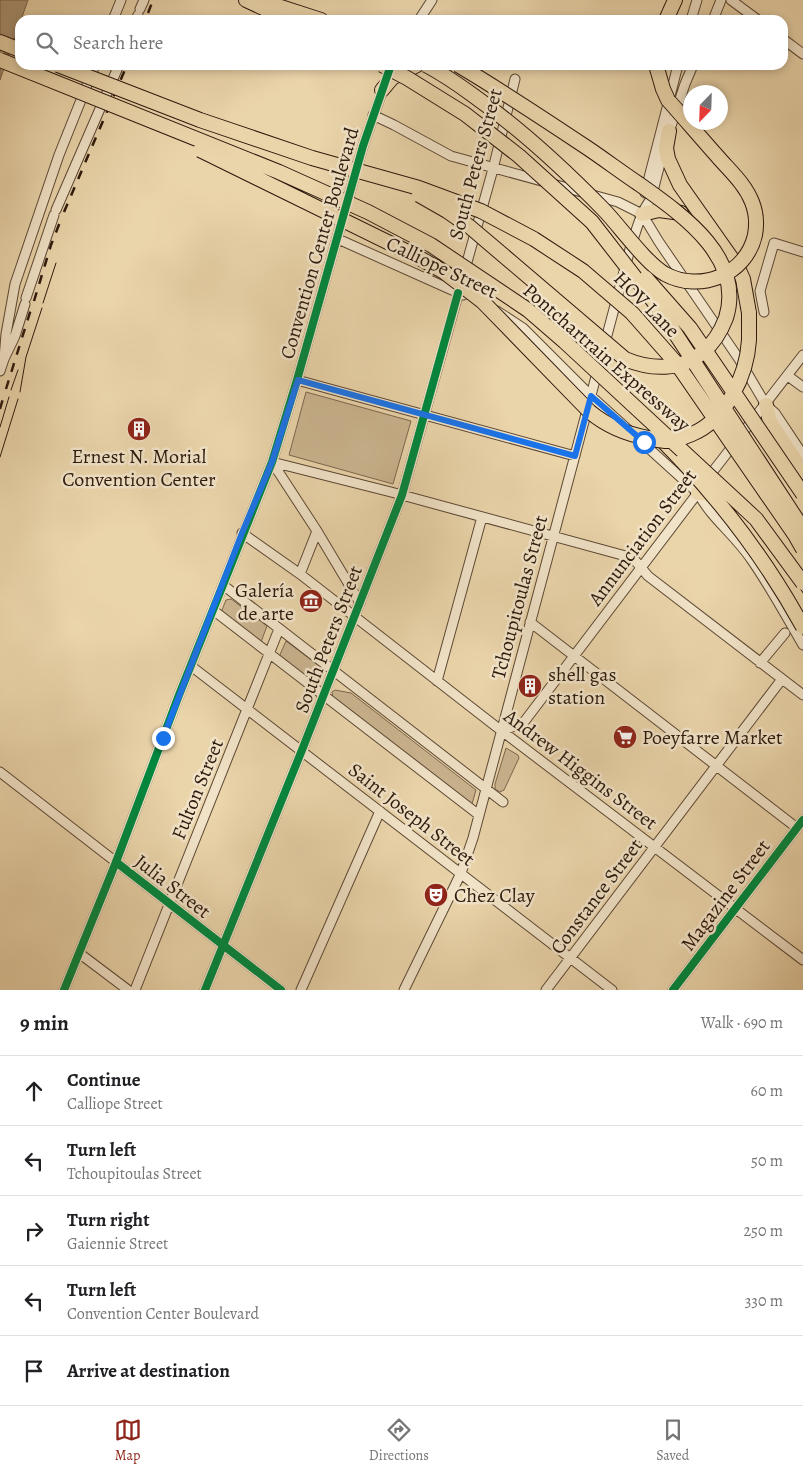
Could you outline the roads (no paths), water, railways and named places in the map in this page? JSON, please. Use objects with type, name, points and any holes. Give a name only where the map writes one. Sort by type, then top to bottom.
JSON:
[{"type":"highway","points":[[246,0],[278,15]]},
{"type":"highway","points":[[259,0],[306,15]]},
{"type":"highway","points":[[668,15],[675,0]]},
{"type":"highway","points":[[0,42],[15,48]]},
{"type":"highway","points":[[0,60],[15,66]]},
{"type":"highway","points":[[24,70],[100,101],[416,256],[444,272],[483,302],[590,412],[604,423],[621,431],[667,441],[682,438],[698,431],[711,422],[728,404],[738,384],[749,342],[749,313],[743,279],[717,237],[680,185],[666,148],[669,131]]},
{"type":"highway","points":[[71,70],[200,120],[312,158],[387,180],[421,196],[470,227],[625,359],[651,367],[674,366],[686,363],[697,357],[715,340],[723,326],[728,311],[729,299],[726,277],[713,250],[676,210],[512,97],[466,70]]},
{"type":"highway","name":"Pontchartrain Expressway","points":[[392,70],[465,114],[519,156],[592,222],[658,307],[803,529]]},
{"type":"highway","points":[[382,90],[392,78],[407,70]]},
{"type":"highway","points":[[434,70],[494,110],[548,155],[610,216],[655,267],[664,274],[686,281],[708,281],[731,271],[746,255],[755,235],[753,203],[742,184],[668,100],[657,70]]},
{"type":"highway","name":"Pontchartrain Expressway","points":[[100,101],[288,176],[368,212],[431,245],[528,310],[709,473],[756,519],[803,583]]},
{"type":"highway","name":"HOV Lane","points":[[387,180],[453,200],[507,223],[560,254],[611,293],[657,339],[677,364],[803,549]]},
{"type":"highway","points":[[644,209],[682,213],[700,223],[717,237]]},
{"type":"highway","points":[[592,222],[652,284],[690,328],[803,494]]},
{"type":"highway","points":[[766,405],[770,422],[803,472]]},
{"type":"highway","points":[[644,416],[658,438],[691,471],[733,519],[782,591],[803,627]]},
{"type":"highway","points":[[698,492],[714,494],[744,520],[803,606]]},
{"type":"street","points":[[115,15],[121,0]]},
{"type":"street","points":[[138,15],[144,0]]},
{"type":"street","points":[[422,15],[432,0]]},
{"type":"street","points":[[692,15],[697,0]]},
{"type":"street","points":[[714,15],[721,0]]},
{"type":"street","points":[[731,0],[751,15]]},
{"type":"street","points":[[788,43],[803,54]]},
{"type":"street","points":[[4,359],[6,334],[15,284],[59,155],[93,70]]},
{"type":"street","points":[[0,371],[15,336],[55,213],[116,70]]},
{"type":"street","name":"Convention Center Boulevard","points":[[64,990],[116,862],[242,533],[272,462],[298,380],[373,115],[389,70]]},
{"type":"street","name":"Tchoupitoulas Street","points":[[644,209],[644,196],[677,70]]},
{"type":"street","name":"Tchoupitoulas Street","points":[[404,990],[461,873],[502,731],[630,249],[644,209],[651,198],[669,131],[691,70]]},
{"type":"street","name":"South Peters Street","points":[[205,990],[402,495],[493,169],[515,79]]},
{"type":"street","points":[[373,115],[451,156],[644,209],[659,242],[739,359],[766,405],[775,413],[803,455]]},
{"type":"street","name":"Calliope Street","points":[[338,239],[504,314],[523,328],[591,396],[698,492],[704,505],[737,540],[751,559],[803,645]]},
{"type":"street","points":[[764,312],[760,291],[774,243],[803,252]]},
{"type":"street","name":"Annunciation Street","points":[[502,731],[524,722],[803,355]]},
{"type":"street","points":[[788,376],[803,387]]},
{"type":"street","points":[[298,380],[575,456]]},
{"type":"street","points":[[272,462],[402,495],[633,558],[648,576],[803,695]]},
{"type":"street","points":[[272,462],[317,531],[360,603]]},
{"type":"street","points":[[437,681],[482,517]]},
{"type":"street","points":[[300,574],[317,531]]},
{"type":"street","name":"Andrew Higgins Street","points":[[242,533],[300,574],[502,731],[803,960]]},
{"type":"street","points":[[223,585],[503,802]]},
{"type":"street","points":[[213,610],[479,815]]},
{"type":"street","points":[[530,622],[797,828]]},
{"type":"street","name":"Fulton Street","points":[[135,990],[279,629]]},
{"type":"street","points":[[760,662],[785,633]]},
{"type":"street","name":"Saint Joseph Street","points":[[190,666],[302,750],[612,990]]},
{"type":"street","name":"Constance Street","points":[[546,990],[782,679]]},
{"type":"street","name":"Julia Street","points":[[0,772],[282,990]]},
{"type":"street","points":[[301,990],[380,811]]},
{"type":"street","name":"Magazine Street","points":[[673,990],[803,820]]},
{"type":"street","points":[[78,952],[128,990]]},
{"type":"tram line","points":[[43,303],[56,263]]},
{"type":"tram line","points":[[20,392],[26,357],[42,308]]},
{"type":"tram line","points":[[11,390],[18,370]]},
{"type":"tram line","points":[[0,427],[9,397]]},
{"type":"tram line","points":[[0,457],[18,399]]},
{"type":"railway","points":[[148,13],[153,0]]},
{"type":"railway","points":[[64,212],[125,70]]},
{"type":"railway","points":[[34,301],[51,245],[62,217]]},
{"type":"railway","points":[[6,389],[32,306]]},
{"type":"railway","points":[[0,409],[4,395]]},
{"type":"place","name":"Ernest N. Morial Convention Center","points":[[139,429]]},
{"type":"place","name":"Galería de arte","points":[[311,601]]},
{"type":"place","name":"shell gas station","points":[[530,686]]},
{"type":"place","name":"Poeyfarre Market","points":[[625,737]]},
{"type":"place","name":"Chez Clay","points":[[436,895]]}]
